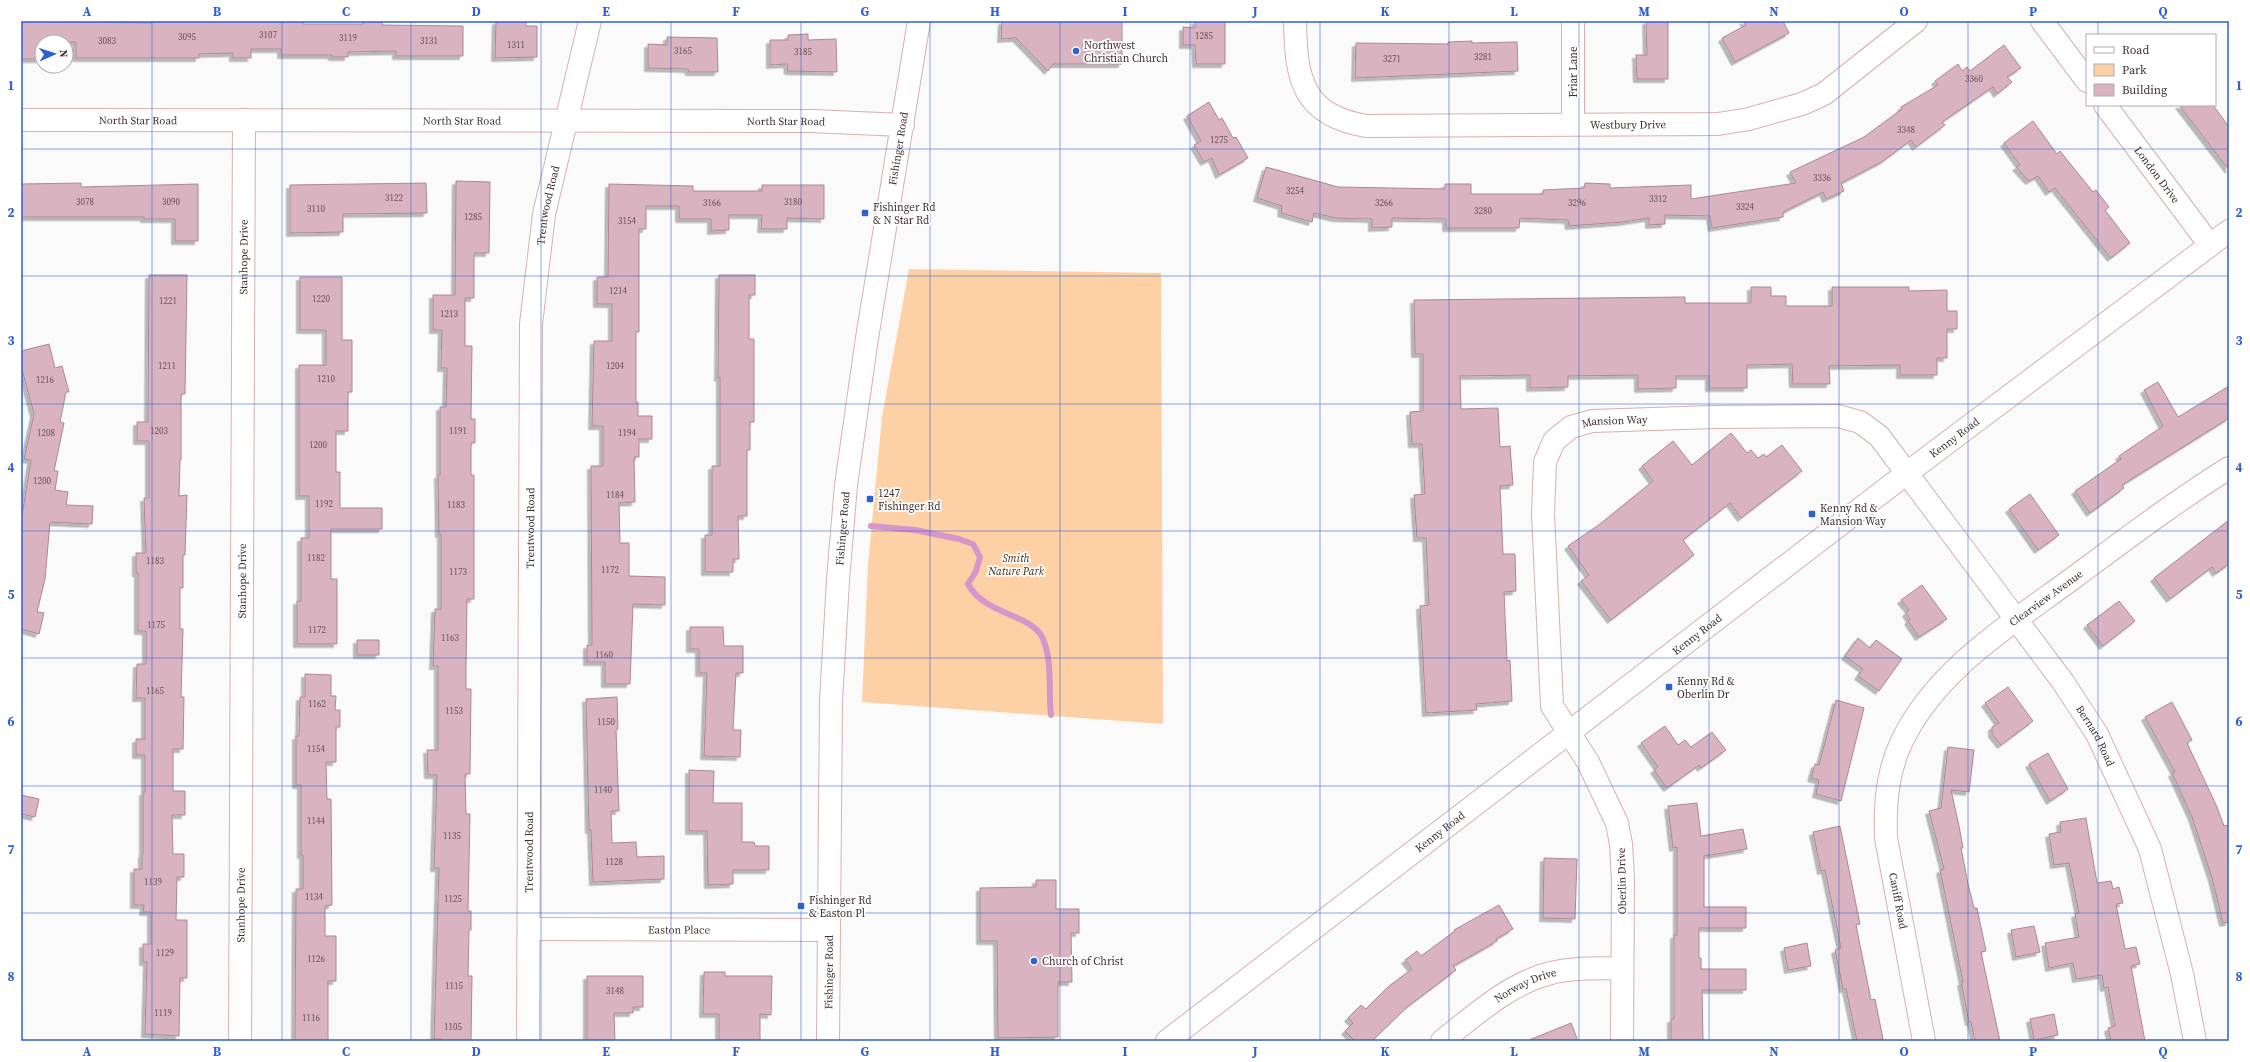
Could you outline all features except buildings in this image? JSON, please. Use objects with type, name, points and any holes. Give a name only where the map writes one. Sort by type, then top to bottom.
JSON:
[{"type":"street","name":"Trentwood Road","points":[[528,1041],[531,324],[544,214],[590,21]]},
{"type":"street","name":"Fishinger Road","points":[[828,1041],[831,701],[838,580],[846,485],[867,338],[919,21]]},
{"type":"street","name":"Westbury Drive","points":[[1295,21],[1296,62],[1300,76],[1317,104],[1328,114],[1340,120],[1366,126],[1718,124],[1749,119],[1802,104],[1824,94],[1916,21]]},
{"type":"street","name":"Friar Lane","points":[[1573,21],[1573,124]]},
{"type":"street","points":[[2042,21],[2086,80]]},
{"type":"street","name":"London Drive","points":[[2106,106],[2210,245]]},
{"type":"street","name":"North Star Road","points":[[21,120],[811,121],[903,125]]},
{"type":"street","name":"Stanhope Drive","points":[[240,1041],[244,120]]},
{"type":"street","name":"Kenny Road","points":[[1168,1041],[1907,473],[2229,230]]},
{"type":"street","name":"Mansion Way","points":[[1569,733],[1552,706],[1543,514],[1545,462],[1554,441],[1571,427],[1592,421],[1838,416],[1860,422],[1879,436],[1907,473]]},
{"type":"street","name":"Clearview Avenue","points":[[1894,760],[1913,721],[1943,683],[1975,652],[2185,495],[2229,468]]},
{"type":"street","name":"Bernard Road","points":[[1907,473],[2063,682],[2097,734],[2150,849],[2182,974],[2195,1041]]},
{"type":"street","name":"Oberlin Drive","points":[[1569,733],[1588,762],[1617,823],[1621,844],[1623,880],[1622,1041]]},
{"type":"street","name":"Caniff Road","points":[[1894,760],[1888,784],[1886,838],[1924,1041]]},
{"type":"street","name":"Easton Place","points":[[529,929],[829,930]]},
{"type":"street","name":"Norway Drive","points":[[1442,1041],[1480,1011],[1517,987],[1535,978],[1559,972],[1622,968]]},
{"type":"green space","name":"Smith Nature Park","points":[[909,269],[1161,273],[1163,724],[862,702],[868,565],[882,417]]},
{"type":"waterway","points":[[871,526],[915,530],[959,539],[973,544],[980,557],[976,571],[968,584],[975,594],[985,602],[1029,624],[1038,631],[1043,639],[1048,657],[1051,715]]},
{"type":"place","name":"Northwest Christian Church","points":[[1076,51]]},
{"type":"place","name":"Fishinger Rd & N Star Rd","points":[[865,213]]},
{"type":"place","name":"1247 Fishinger Rd","points":[[870,499]]},
{"type":"place","name":"Kenny Rd & Mansion Way","points":[[1812,514]]},
{"type":"place","name":"Kenny Rd & Oberlin Dr","points":[[1669,687]]},
{"type":"place","name":"Fishinger Rd & Easton Pl","points":[[801,906]]},
{"type":"place","name":"Church of Christ","points":[[1034,961]]}]
